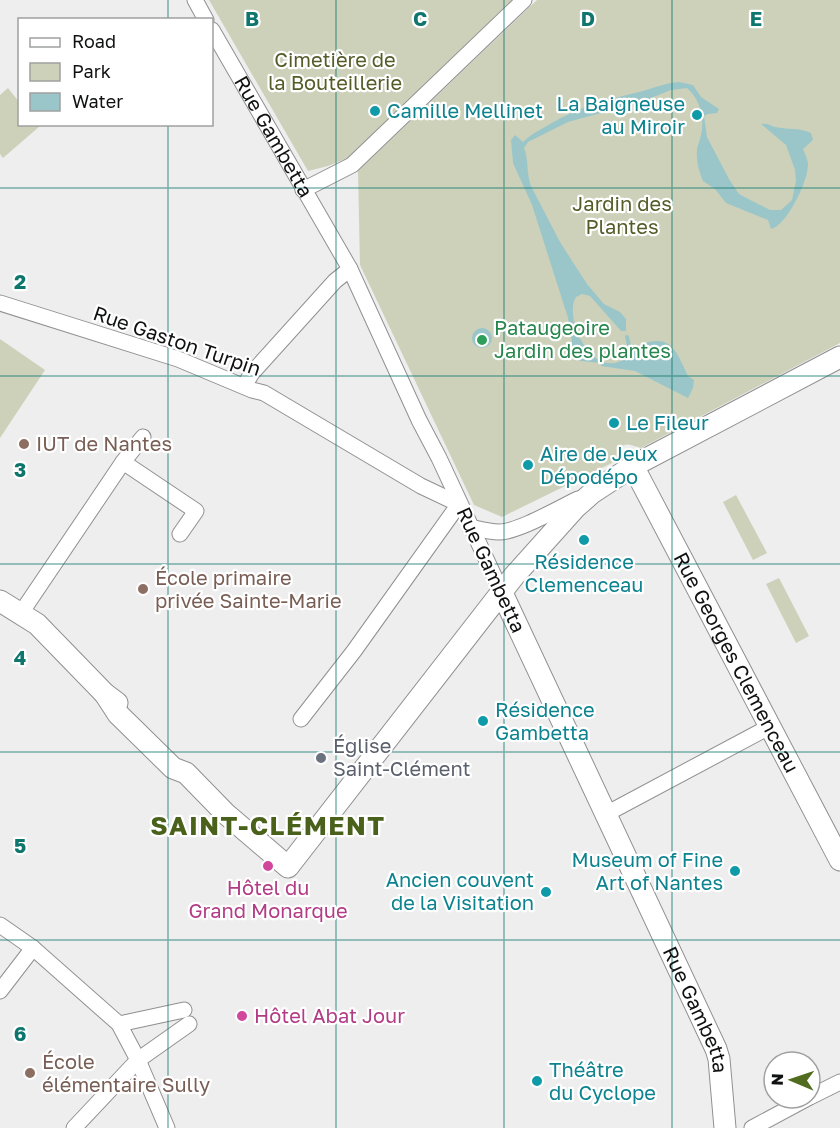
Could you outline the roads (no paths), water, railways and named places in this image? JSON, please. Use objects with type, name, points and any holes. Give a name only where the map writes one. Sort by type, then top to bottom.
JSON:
[{"type":"main road","points":[[0,601],[21,613],[50,635],[105,694],[124,708],[182,761],[186,773],[226,814],[288,867],[517,572],[575,508],[592,493],[633,466],[840,357]]},
{"type":"main road","name":"Rue Georges Clemenceau","points":[[633,466],[840,860]]},
{"type":"main road","name":"Rue Gambetta","points":[[502,592],[716,1049],[719,1059],[724,1128]]},
{"type":"street","points":[[195,0],[205,18]]},
{"type":"street","points":[[303,190],[352,165],[524,0]]},
{"type":"street","name":"Rue Gambetta","points":[[213,32],[350,269],[502,592]]},
{"type":"street","points":[[244,386],[252,373],[334,281],[350,269]]},
{"type":"street","name":"Rue Gaston Turpin","points":[[0,303],[178,359],[264,393],[421,486],[459,504]]},
{"type":"street","points":[[21,613],[123,462],[143,437]]},
{"type":"street","points":[[123,462],[196,511],[180,534]]},
{"type":"street","points":[[470,527],[505,531],[525,525],[592,493]]},
{"type":"street","points":[[301,719],[354,651],[459,504]]},
{"type":"street","points":[[606,814],[769,727]]},
{"type":"street","points":[[0,925],[33,948],[119,1024],[138,1060],[167,1128]]},
{"type":"street","points":[[0,992],[33,948]]},
{"type":"street","points":[[74,1128],[138,1060],[186,1017],[119,1024]]},
{"type":"street","points":[[822,1091],[840,1082]]},
{"type":"street","points":[[752,1128],[785,1110]]},
{"type":"street","points":[[768,1128],[788,1110]]},
{"type":"water","points":[[679,82],[693,85],[701,97],[719,109],[717,113],[704,116],[707,137],[739,194],[770,210],[781,210],[792,200],[796,181],[795,170],[786,145],[761,124],[811,133],[813,140],[803,149],[808,163],[805,180],[790,211],[777,226],[771,229],[768,220],[726,203],[715,189],[703,181],[697,153],[701,137],[702,116],[698,103],[687,88],[671,90],[641,102],[568,122],[528,142],[524,148],[531,186],[560,242],[587,284],[604,304],[620,312],[626,319],[626,331],[621,331],[590,296],[582,294],[576,297],[573,306],[574,318],[583,344],[592,355],[602,361],[614,363],[626,358],[630,349],[643,344],[661,341],[668,344],[678,355],[688,376],[694,380],[688,398],[635,371],[601,366],[600,363],[581,361],[570,356],[572,342],[568,318],[532,205],[513,163],[511,140],[515,135],[523,142],[561,118],[595,104]]},
{"type":"water","name":"Pataugeoire Jardin des plantes","points":[[478,328],[486,328],[492,334],[492,342],[486,348],[478,348],[472,342],[472,334]]},
{"type":"waterway","points":[[627,337],[630,349]]},
{"type":"place","name":"Camille Mellinet","points":[[375,111]]},
{"type":"place","name":"La Baigneuse au Miroir","points":[[697,115]]},
{"type":"place","name":"Pataugeoire Jardin des plantes","points":[[482,340]]},
{"type":"place","name":"Le Fileur","points":[[614,423]]},
{"type":"place","name":"IUT de Nantes","points":[[24,444]]},
{"type":"place","name":"Aire de Jeux Dépodépo","points":[[528,465]]},
{"type":"place","name":"Résidence Clemenceau","points":[[584,540]]},
{"type":"place","name":"École primaire privée Sainte-Marie","points":[[143,589]]},
{"type":"place","name":"Résidence Gambetta","points":[[483,721]]},
{"type":"place","name":"Église Saint-Clément","points":[[321,758]]},
{"type":"place","name":"Hôtel du Grand Monarque","points":[[268,866]]},
{"type":"place","name":"Museum of Fine Art of Nantes","points":[[735,871]]},
{"type":"place","name":"Ancien couvent de la Visitation","points":[[546,892]]},
{"type":"place","name":"Hôtel Abat Jour","points":[[242,1016]]},
{"type":"place","name":"École élémentaire Sully","points":[[30,1073]]},
{"type":"place","name":"Théâtre du Cyclope","points":[[537,1081]]},
{"type":"district","name":"SAINT-CLÉMENT","points":[[268,826]]},
{"type":"park label","name":"Cimetière de la Bouteillerie","points":[[335,72]]},
{"type":"park label","name":"Jardin des Plantes","points":[[622,216]]}]
